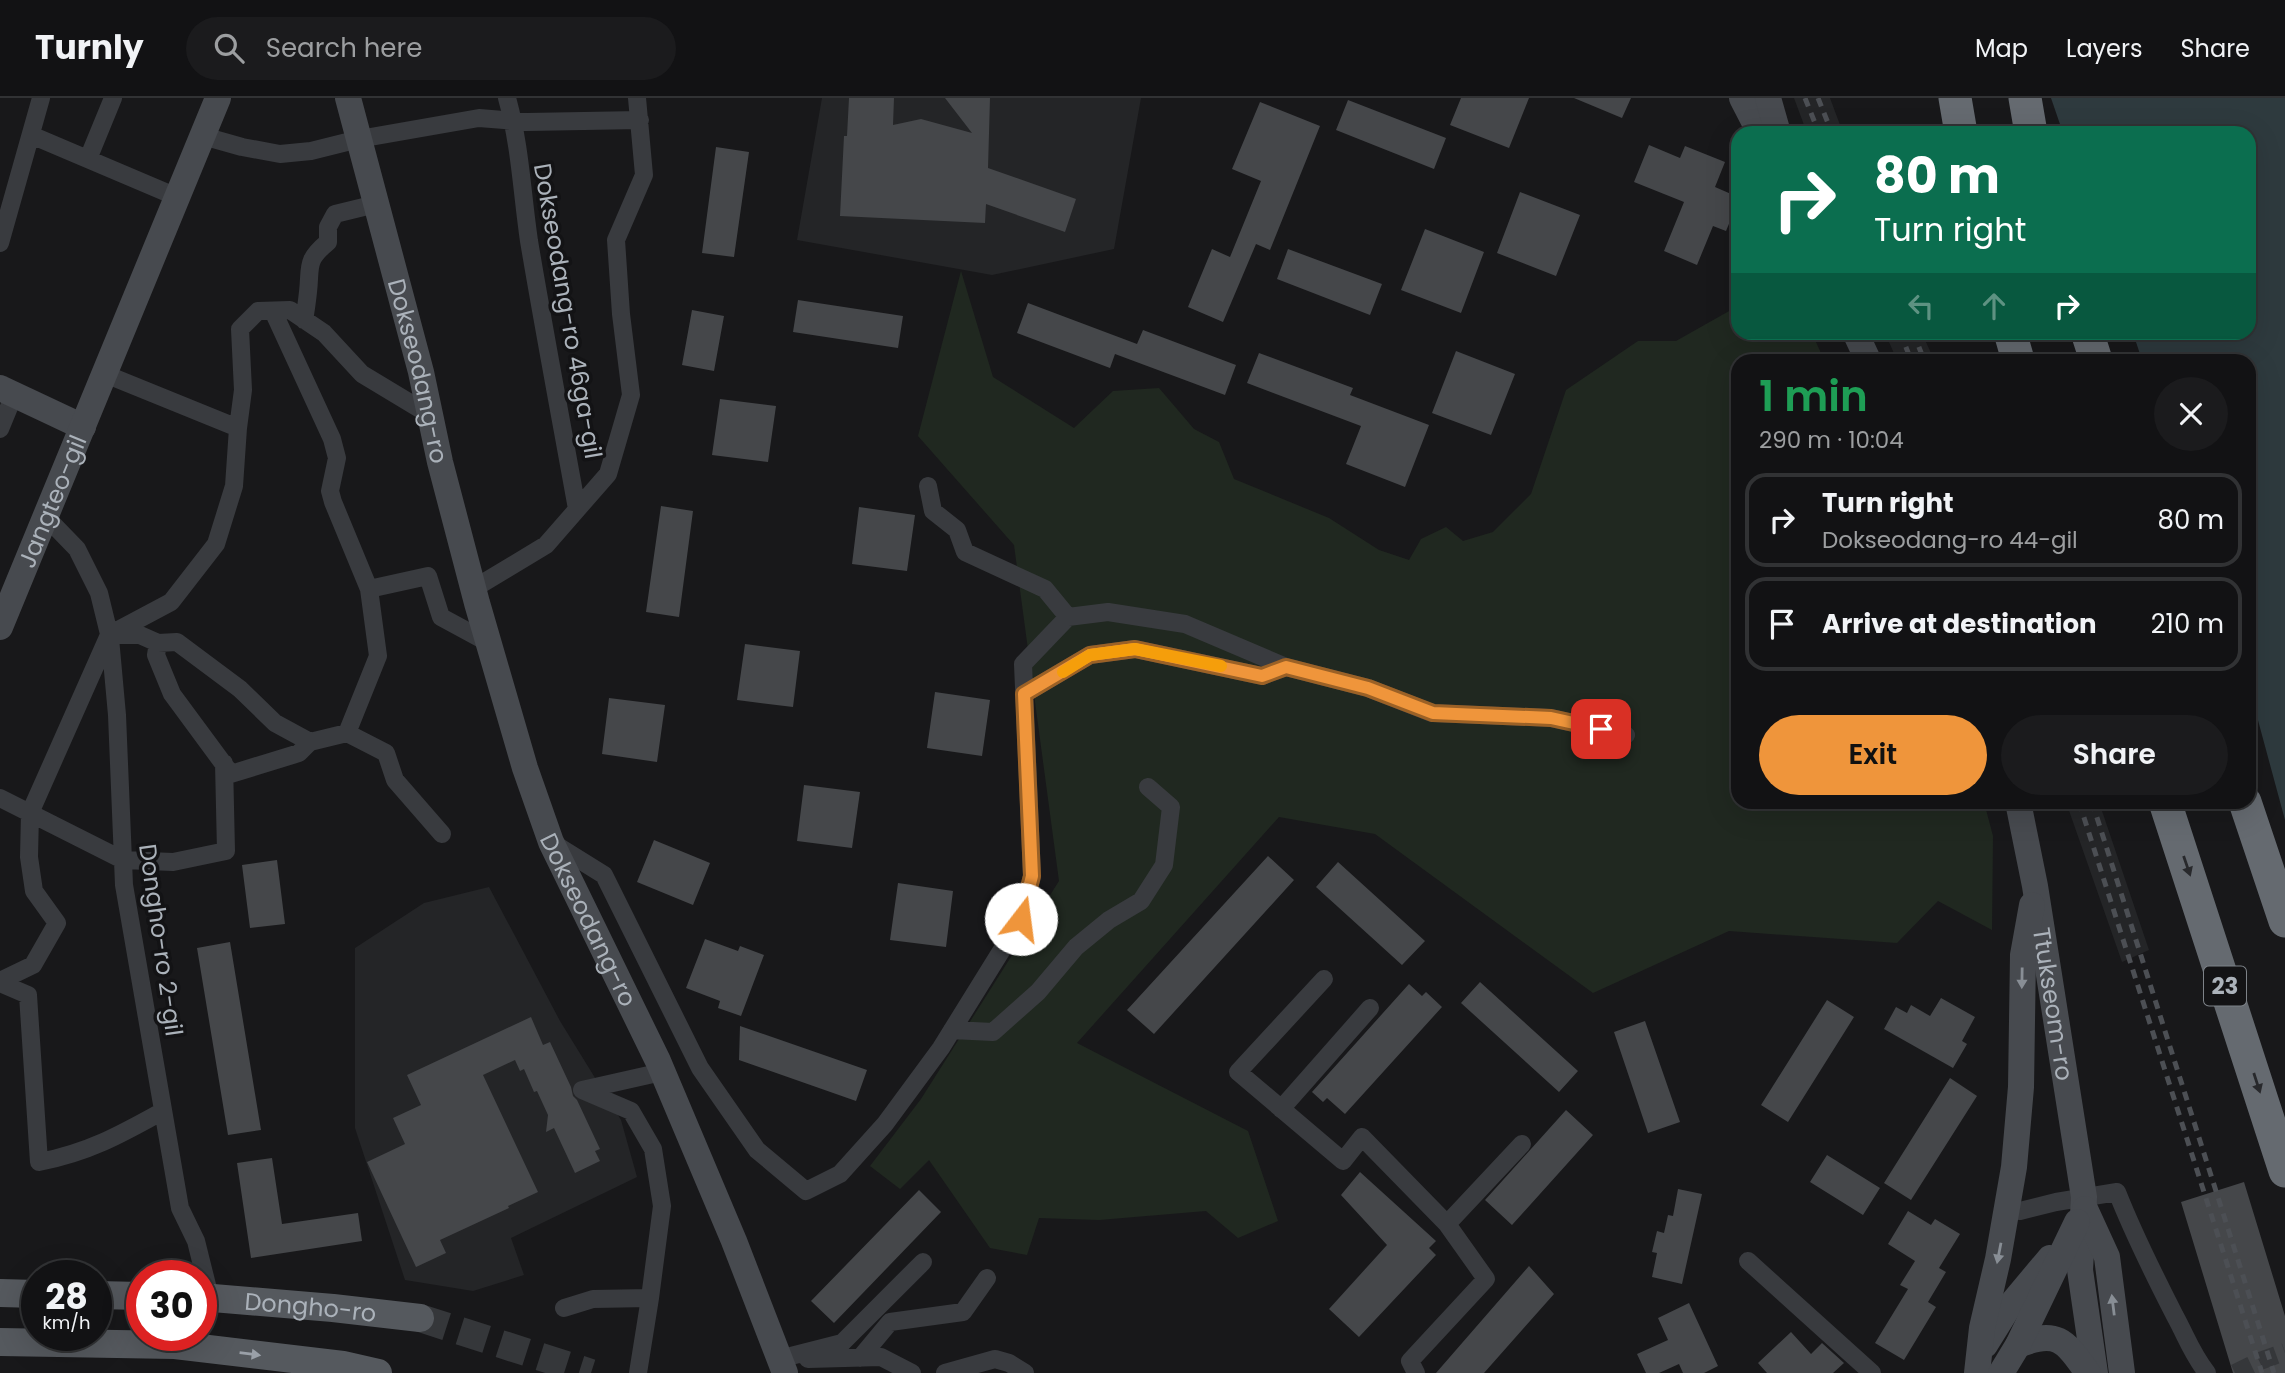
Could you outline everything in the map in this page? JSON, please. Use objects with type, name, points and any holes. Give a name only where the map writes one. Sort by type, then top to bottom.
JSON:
[{"type":"highway","points":[[1955,98],[1960,126]]},
{"type":"highway","points":[[2025,98],[2030,126]]},
{"type":"highway","name":"23","points":[[2167,809],[2285,1171]]},
{"type":"highway","points":[[2247,809],[2285,921]]},
{"type":"main road","name":"Jangteo-gil","points":[[0,627],[218,98]]},
{"type":"main road","name":"Dokseodang-ro","points":[[348,98],[421,372],[440,462],[473,589],[524,768],[551,842],[662,1072],[734,1241],[781,1365]]},
{"type":"main road","points":[[1724,98],[1736,126]]},
{"type":"main road","points":[[1742,98],[1769,116]]},
{"type":"main road","points":[[7,392],[83,427]]},
{"type":"main road","name":"Ttukseom-ro","points":[[2019,809],[2035,886],[2084,1202],[2080,1270],[2095,1373]]},
{"type":"main road","points":[[1979,1363],[1982,1328],[2014,1167],[2021,1087],[2022,955],[2035,886]]},
{"type":"main road","points":[[2001,1373],[2018,1345],[2084,1202]]},
{"type":"main road","points":[[1979,1363],[2008,1308],[2063,1242],[2084,1202]]},
{"type":"main road","name":"Ttukseom-ro","points":[[2084,1202],[2107,1257],[2122,1373]]},
{"type":"main road","points":[[0,1293],[21,1294]]},
{"type":"main road","name":"Dongho-ro","points":[[217,1298],[420,1318]]},
{"type":"main road","points":[[2018,1345],[2046,1337],[2058,1340],[2071,1349],[2088,1373]]},
{"type":"main road","points":[[0,1342],[175,1345],[343,1365],[377,1373]]},
{"type":"street","points":[[0,243],[41,98]]},
{"type":"street","points":[[88,159],[113,98]]},
{"type":"street","name":"Dokseodang-ro 46ga-gil","points":[[507,98],[513,121],[540,308],[578,509]]},
{"type":"street","points":[[473,589],[546,545],[608,474],[631,395],[621,314],[616,240],[644,175],[637,98]]},
{"type":"street","points":[[203,136],[280,154],[311,151],[359,139],[479,118],[593,122],[640,120]]},
{"type":"street","points":[[31,135],[177,197]]},
{"type":"street","points":[[304,320],[309,289],[308,267],[317,251],[328,242],[328,227],[335,214],[376,204]]},
{"type":"street","points":[[0,982],[33,965],[57,923],[34,891],[29,857],[30,813],[109,635],[171,602],[216,544],[234,486],[243,390],[240,329],[258,311],[290,310],[324,333],[362,374],[430,415]]},
{"type":"street","points":[[273,311],[332,439],[337,458],[330,491],[332,502],[369,589],[378,656],[347,733]]},
{"type":"street","points":[[104,374],[238,428]]},
{"type":"street","points":[[0,429],[7,392]]},
{"type":"street","points":[[928,486],[933,511],[957,530],[965,552],[1045,589],[1068,617]]},
{"type":"street","name":"Dongho-ro 2-gil","points":[[46,517],[77,549],[99,593],[109,635],[117,715],[124,885],[180,1208],[196,1241],[199,1260]]},
{"type":"street","points":[[369,589],[428,576],[441,617],[489,643]]},
{"type":"street","points":[[551,842],[604,874],[700,1068],[757,1150],[806,1191],[840,1174],[885,1124],[952,1030],[1021,919],[1032,876],[1023,664],[1068,617],[1108,612],[1185,624],[1286,667],[1368,688],[1433,713],[1551,718],[1626,735]]},
{"type":"street","points":[[109,635],[140,635],[159,643],[177,642],[240,689],[275,723],[310,742]]},
{"type":"street","points":[[159,643],[156,655],[172,694],[231,774],[299,753],[310,742],[347,733],[386,752],[395,780],[442,834]]},
{"type":"street","points":[[1024,694],[1090,655],[1135,649],[1262,676],[1286,667]]},
{"type":"street","points":[[0,798],[123,860],[173,862],[226,851],[224,763]]},
{"type":"street","points":[[952,1030],[993,1032],[1038,992],[1076,947],[1108,920],[1141,901],[1164,866],[1171,807],[1149,787]]},
{"type":"street","points":[[1324,979],[1238,1072],[1343,1161],[1362,1137],[1447,1224],[1486,1279],[1410,1362],[1416,1373]]},
{"type":"street","points":[[0,982],[28,995],[39,1162],[107,1142],[163,1111]]},
{"type":"street","points":[[1282,1109],[1370,1008]]},
{"type":"street","points":[[638,1373],[662,1206],[653,1149],[631,1111],[582,1090],[662,1072]]},
{"type":"street","points":[[1447,1224],[1522,1144]]},
{"type":"street","points":[[2007,1210],[2020,1211],[2084,1202],[2117,1192],[2141,1250],[2190,1350],[2207,1373]]},
{"type":"street","points":[[1748,1261],[1872,1373]]},
{"type":"street","points":[[781,1365],[842,1343],[923,1262]]},
{"type":"street","points":[[860,1359],[890,1322],[963,1312],[987,1278]]},
{"type":"street","points":[[564,1308],[593,1299],[650,1298]]},
{"type":"street","points":[[781,1365],[881,1357],[912,1373]]},
{"type":"street","points":[[945,1373],[995,1359],[1009,1363],[1025,1373]]},
{"type":"shaded area","points":[[822,98],[1141,98],[1114,249],[992,275],[797,240]]},
{"type":"shaded area","points":[[1794,98],[1830,98],[1840,126],[1804,126]]},
{"type":"shaded area","points":[[2051,98],[2285,98],[2285,820],[2256,713],[2256,354],[2140,354],[2135,340],[2256,340],[2256,126],[2061,126]]},
{"type":"shaded area","points":[[961,271],[993,377],[1074,428],[1113,391],[1159,388],[1194,429],[1219,442],[1234,479],[1329,518],[1379,550],[1409,560],[1421,539],[1446,527],[1463,541],[1493,532],[1531,494],[1566,390],[1638,341],[1676,341],[1731,310],[1731,340],[1815,340],[1821,354],[1731,354],[1731,809],[1986,809],[1993,836],[1992,930],[1938,901],[1897,943],[1729,931],[1593,993],[1375,834],[1279,817],[1077,1043],[1248,1131],[1278,1221],[1238,1238],[1206,1211],[1099,1220],[1039,1218],[1027,1255],[990,1248],[929,1160],[900,1189],[870,1166],[921,1099],[1059,881],[1014,545],[918,436]]},
{"type":"shaded area","points":[[1888,340],[1925,340],[1931,354],[1894,354]]},
{"type":"shaded area","points":[[2068,809],[2101,809],[2149,950],[2122,962]]},
{"type":"shaded area","points":[[489,887],[560,1021],[621,1120],[637,1177],[511,1238],[524,1275],[473,1291],[405,1280],[355,1128],[355,948],[424,903]]},
{"type":"building","points":[[849,98],[894,98],[893,125],[921,119],[972,133],[945,98],[990,98],[988,168],[1076,199],[1065,232],[986,204],[985,223],[840,216]]},
{"type":"building","points":[[1461,98],[1529,98],[1509,148],[1450,125]]},
{"type":"building","points":[[1574,98],[1631,98],[1622,118]]},
{"type":"building","points":[[1348,100],[1446,138],[1434,169],[1336,130]]},
{"type":"building","points":[[1260,102],[1320,126],[1270,250],[1256,244],[1223,322],[1188,307],[1212,249],[1230,257],[1261,181],[1232,169]]},
{"type":"building","points":[[1649,145],[1680,158],[1685,146],[1725,162],[1715,187],[1731,194],[1731,219],[1726,231],[1713,226],[1697,265],[1664,251],[1684,202],[1634,182]]},
{"type":"building","points":[[716,147],[749,152],[734,257],[702,253]]},
{"type":"building","points":[[1520,192],[1580,215],[1556,276],[1497,253]]},
{"type":"building","points":[[1425,229],[1484,252],[1461,313],[1401,290]]},
{"type":"building","points":[[1288,249],[1382,284],[1370,315],[1277,279]]},
{"type":"building","points":[[798,300],[903,316],[898,348],[793,332]]},
{"type":"building","points":[[1028,303],[1137,344],[1143,330],[1236,365],[1225,395],[1115,354],[1110,368],[1017,333]]},
{"type":"building","points":[[692,310],[724,316],[714,371],[682,365]]},
{"type":"building","points":[[1456,351],[1515,374],[1491,435],[1432,413]]},
{"type":"building","points":[[1259,353],[1353,388],[1350,395],[1429,425],[1405,487],[1346,464],[1361,426],[1247,383]]},
{"type":"building","points":[[720,399],[776,406],[768,462],[712,455]]},
{"type":"building","points":[[661,506],[693,511],[679,617],[646,612]]},
{"type":"building","points":[[859,507],[915,515],[907,571],[852,564]]},
{"type":"building","points":[[745,644],[800,651],[793,707],[737,700]]},
{"type":"building","points":[[935,692],[990,700],[982,756],[927,748]]},
{"type":"building","points":[[609,698],[665,705],[657,762],[602,754]]},
{"type":"building","points":[[804,785],[860,792],[852,848],[797,841]]},
{"type":"building","points":[[654,840],[710,863],[693,905],[637,882]]},
{"type":"building","points":[[1268,856],[1294,880],[1154,1034],[1127,1010]]},
{"type":"building","points":[[277,860],[285,924],[250,928],[242,865]]},
{"type":"building","points":[[1338,862],[1425,941],[1402,965],[1316,887]]},
{"type":"building","points":[[898,883],[953,891],[946,947],[890,940]]},
{"type":"building","points":[[705,939],[738,951],[740,946],[764,955],[741,1016],[718,1008],[720,1001],[686,988]]},
{"type":"building","points":[[230,942],[261,1130],[228,1135],[197,948]]},
{"type":"building","points":[[1480,982],[1578,1071],[1559,1092],[1461,1003]]},
{"type":"building","points":[[1409,984],[1422,996],[1426,992],[1442,1007],[1345,1114],[1327,1098],[1323,1102],[1312,1092]]},
{"type":"building","points":[[1941,998],[1975,1017],[1962,1041],[1967,1044],[1953,1068],[1884,1029],[1896,1007],[1907,1013],[1911,1005],[1930,1016]]},
{"type":"building","points":[[1827,1000],[1854,1017],[1788,1122],[1761,1105]]},
{"type":"building","points":[[531,1017],[543,1045],[550,1042],[600,1149],[595,1151],[600,1161],[575,1173],[554,1128],[546,1132],[548,1115],[524,1069],[520,1071],[515,1060],[483,1075],[538,1192],[440,1240],[446,1253],[416,1267],[367,1162],[405,1144],[393,1118],[421,1105],[407,1075]]},
{"type":"building","points":[[1645,1021],[1680,1122],[1648,1133],[1614,1032]]},
{"type":"building","points":[[740,1026],[867,1070],[856,1101],[739,1060]]},
{"type":"building","points":[[1950,1078],[1977,1096],[1911,1200],[1884,1183]]},
{"type":"building","points":[[1566,1110],[1593,1135],[1512,1225],[1485,1200]]},
{"type":"building","points":[[1827,1155],[1880,1188],[1863,1215],[1810,1182]]},
{"type":"building","points":[[272,1158],[282,1224],[358,1213],[362,1241],[251,1258],[237,1163]]},
{"type":"building","points":[[1360,1172],[1436,1241],[1429,1248],[1436,1255],[1359,1337],[1329,1309],[1387,1245],[1341,1195]]},
{"type":"building","points":[[2244,1182],[2285,1316],[2285,1373],[2233,1373],[2181,1202]]},
{"type":"building","points":[[1678,1189],[1702,1194],[1682,1284],[1652,1277],[1657,1253],[1652,1252],[1657,1231],[1664,1233],[1668,1215],[1673,1216]]},
{"type":"building","points":[[919,1190],[941,1212],[834,1323],[811,1301]]},
{"type":"building","points":[[1908,1211],[1931,1225],[1935,1219],[1960,1234],[1939,1268],[1946,1272],[1928,1302],[1936,1307],[1904,1360],[1875,1343],[1908,1289],[1900,1285],[1915,1261],[1888,1244]]},
{"type":"building","points":[[1529,1266],[1554,1294],[1484,1373],[1436,1373]]},
{"type":"building","points":[[1689,1303],[1718,1366],[1704,1373],[1683,1373],[1679,1364],[1659,1373],[1646,1373],[1637,1354],[1668,1340],[1658,1318]]},
{"type":"building","points":[[1791,1332],[1811,1354],[1822,1343],[1844,1363],[1833,1373],[1767,1373],[1758,1363]]},
{"type":"tunnel","points":[[420,1318],[591,1373]]},
{"type":"tunnel","points":[[2235,1373],[2285,1352]]},
{"type":"railway","points":[[1805,98],[1816,126]]},
{"type":"railway","points":[[1818,98],[1829,126]]},
{"type":"railway","points":[[1903,340],[1909,354]]},
{"type":"railway","points":[[1916,340],[1922,354]]},
{"type":"railway","points":[[2081,809],[2262,1373]]},
{"type":"railway","points":[[2094,809],[2274,1373]]},
{"type":"slow traffic","points":[[1063,672],[1090,655],[1135,649],[1221,666]]},
{"type":"route","points":[[1021,919],[1032,876],[1024,694],[1090,655],[1135,649],[1262,676],[1286,667],[1368,688],[1433,713],[1551,718],[1601,729]]}]
